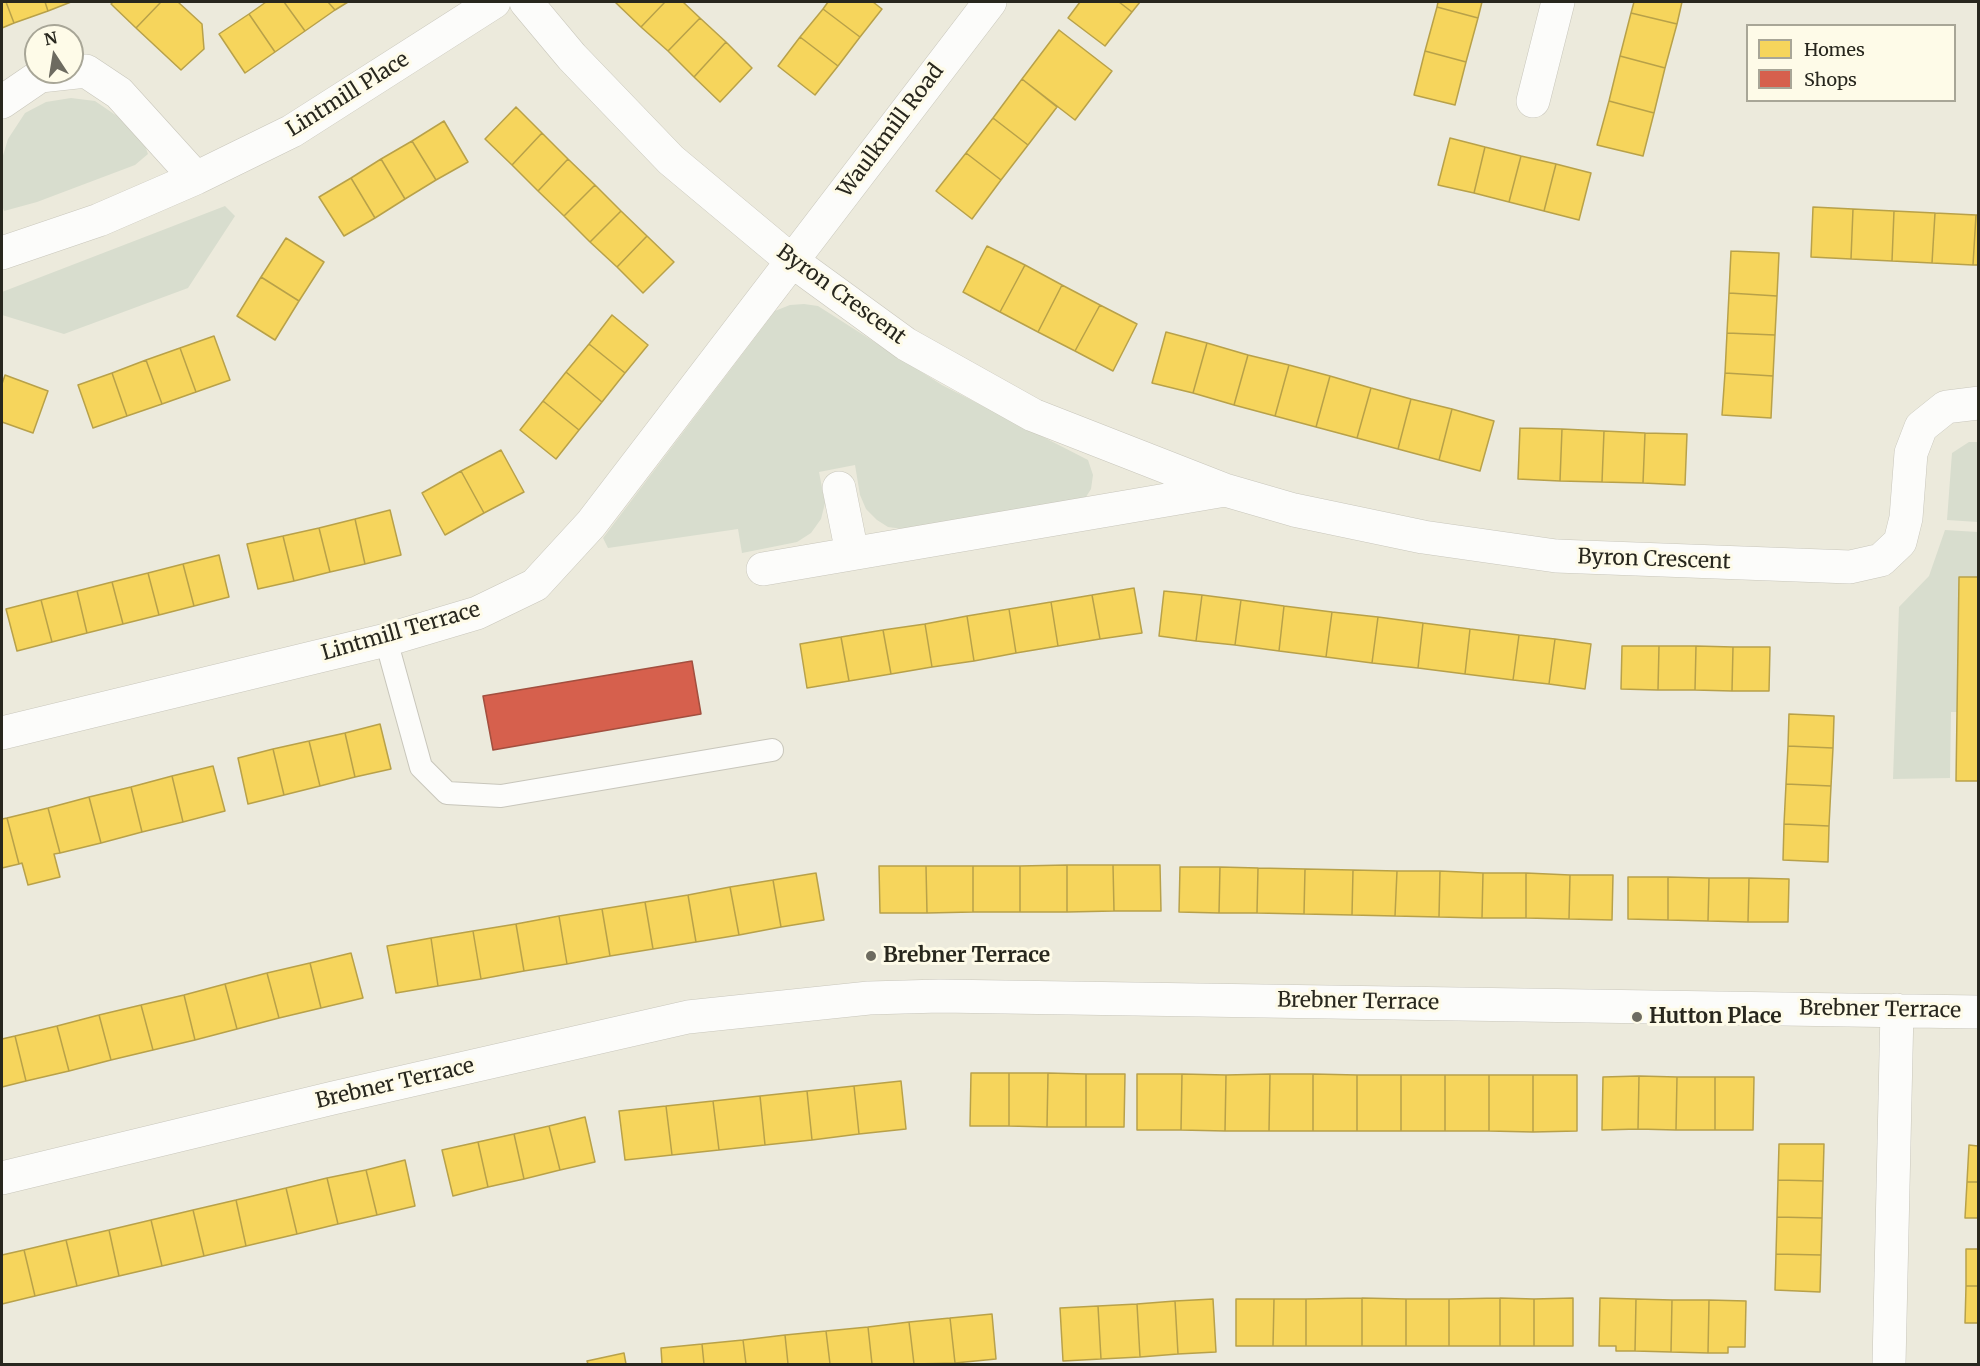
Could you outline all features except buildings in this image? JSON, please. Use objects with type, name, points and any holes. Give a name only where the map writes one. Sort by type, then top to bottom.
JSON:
[{"type":"street","name":"Lintmill Place","points":[[2,254],[99,220],[196,178],[292,131],[494,2]]},
{"type":"street","name":"Byron Crescent","points":[[526,2],[572,57],[671,160],[792,261],[906,344],[1033,415],[1225,490],[1294,510],[1423,537],[1556,556],[1850,567],[1881,560],[1900,543],[1906,518],[1911,453],[1921,427],[1946,407],[1978,404]]},
{"type":"street","name":"Waulkmill Road","points":[[792,261],[990,2]]},
{"type":"street","points":[[1533,101],[1558,2]]},
{"type":"street","points":[[2,102],[40,76],[86,71],[119,93],[196,178]]},
{"type":"street","name":"Lintmill Terrace","points":[[2,733],[386,640],[477,613],[535,585],[591,524],[792,261]]},
{"type":"street","points":[[839,488],[852,553]]},
{"type":"street","name":"Byron Crescent","points":[[763,568],[1225,490]]},
{"type":"street","name":"Brebner Terrace","points":[[2,1178],[333,1098],[688,1017],[869,998],[940,996],[1978,1012]]},
{"type":"street","points":[[1889,1365],[1897,1010]]},
{"type":"lane","points":[[386,640],[421,767],[447,793],[501,796],[772,750]]},
{"type":"green space","points":[[71,98],[95,101],[133,127],[143,140],[148,154],[135,165],[37,202],[4,211],[2,159],[8,139],[25,113],[46,102]]},
{"type":"green space","points":[[225,206],[235,216],[188,288],[64,334],[2,315],[2,292]]},
{"type":"green space","points":[[790,305],[818,306],[942,385],[1088,460],[1093,475],[1091,489],[1084,500],[903,529],[888,527],[866,509],[860,495],[855,465],[819,472],[825,503],[821,519],[811,533],[797,542],[742,553],[738,529],[608,548],[603,538],[775,311]]},
{"type":"green space","points":[[1969,442],[1978,442],[1978,522],[1947,520],[1952,453]]},
{"type":"green space","points":[[1945,530],[1978,532],[1978,577],[1959,577],[1957,712],[1951,712],[1950,778],[1893,779],[1899,607],[1929,576]]},
{"type":"place","name":"Brebner Terrace","points":[[871,956]]},
{"type":"place","name":"Hutton Place","points":[[1637,1017]]}]
